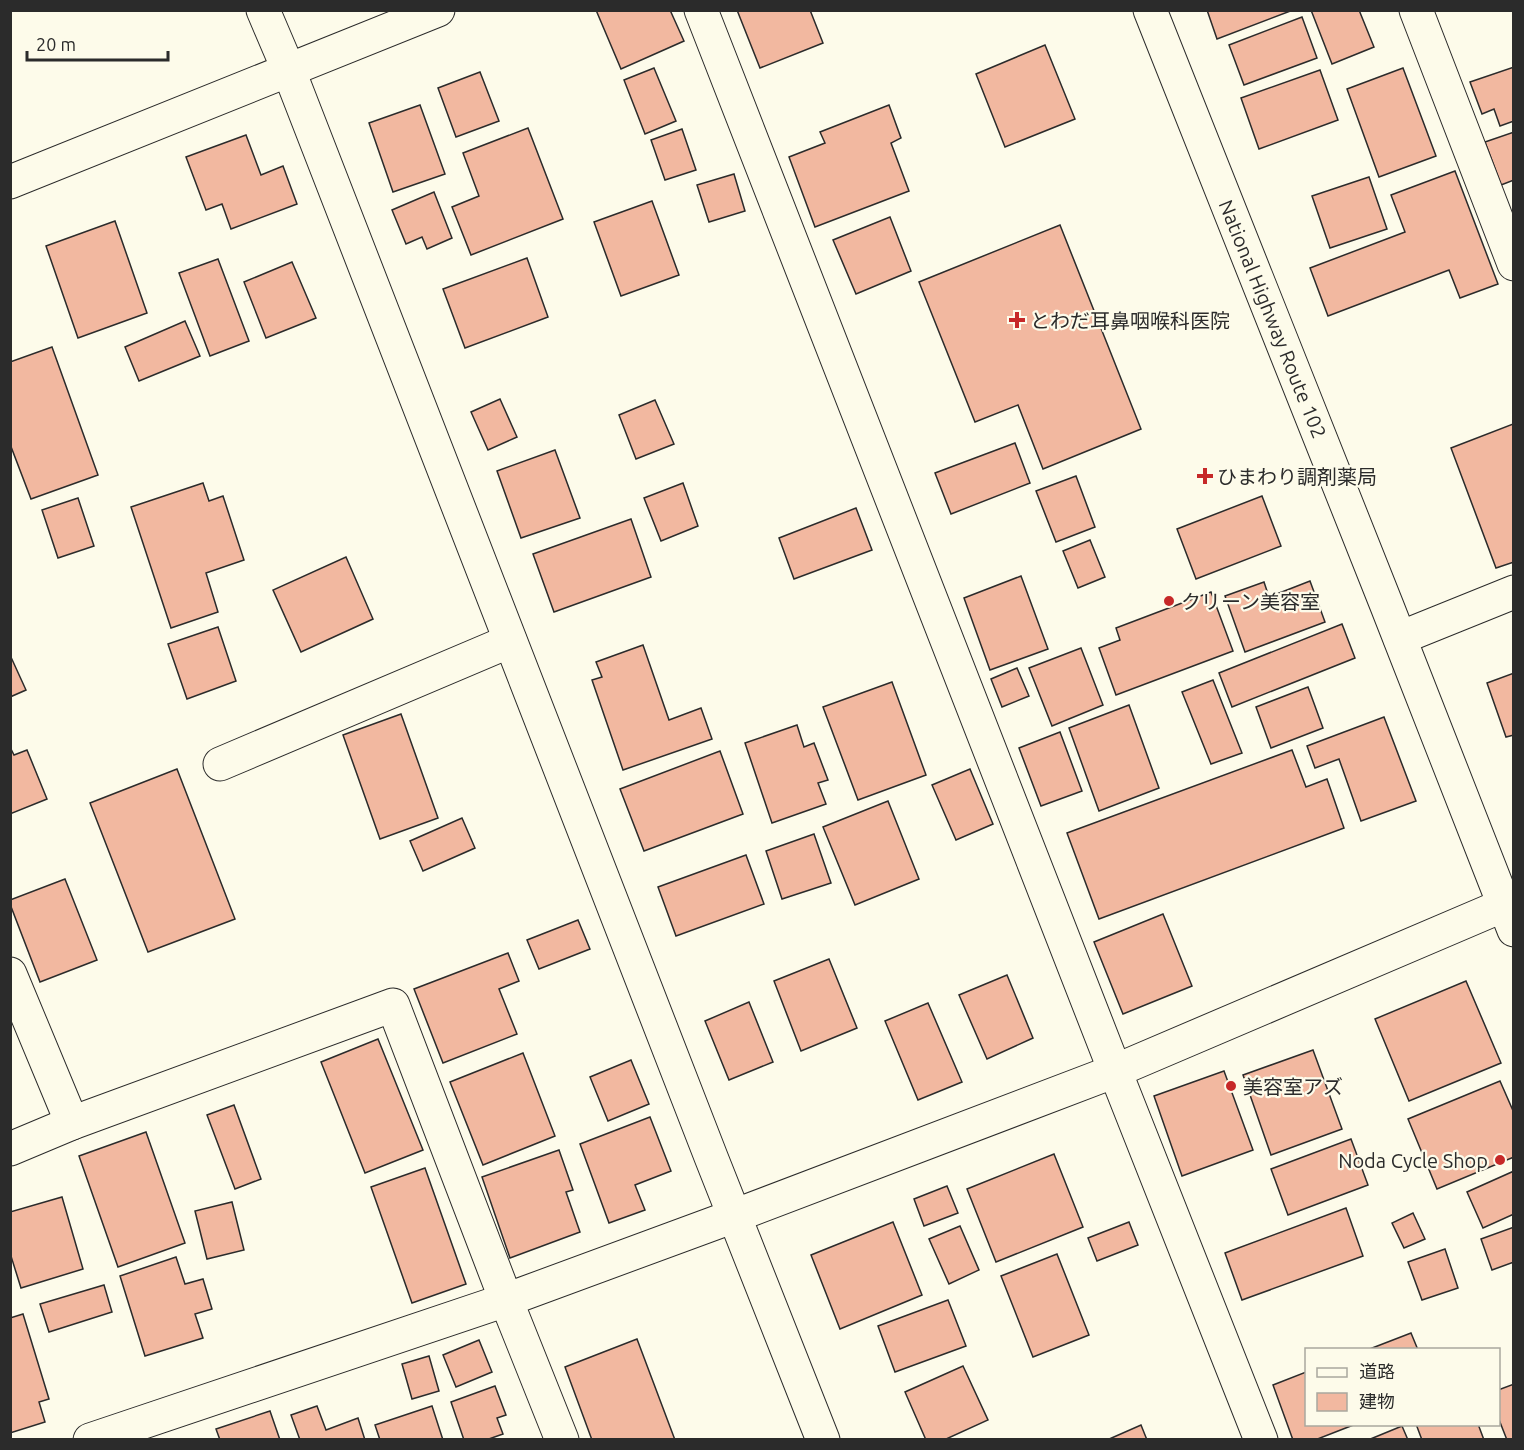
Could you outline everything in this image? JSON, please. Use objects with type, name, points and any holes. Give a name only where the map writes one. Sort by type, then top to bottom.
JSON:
[{"type":"main road","points":[[263,10],[289,71],[823,1440]]},
{"type":"main road","points":[[10,182],[438,10]]},
{"type":"main road","points":[[701,10],[1261,1440]]},
{"type":"main road","name":"National Highway Route 102","points":[[1150,10],[1509,917]]},
{"type":"main road","points":[[1416,10],[1514,264]]},
{"type":"main road","points":[[1400,638],[1514,592]]},
{"type":"main road","points":[[219,764],[510,641]]},
{"type":"main road","points":[[90,1440],[506,1300],[734,1216],[1115,1071],[1509,917]]},
{"type":"main road","points":[[10,974],[72,1123]]},
{"type":"main road","points":[[10,1149],[72,1123],[393,1005],[562,1440]]},
{"type":"building","points":[[596,10],[670,10],[684,41],[621,69]]},
{"type":"building","points":[[737,10],[810,10],[823,43],[760,68]]},
{"type":"building","points":[[1207,10],[1293,10],[1217,39]]},
{"type":"building","points":[[1311,10],[1359,10],[1374,47],[1332,64]]},
{"type":"building","points":[[1302,17],[1317,58],[1244,85],[1229,45]]},
{"type":"building","points":[[1045,45],[1075,119],[1005,147],[976,74]]},
{"type":"building","points":[[1514,67],[1514,121],[1500,126],[1494,109],[1482,114],[1470,82]]},
{"type":"building","points":[[654,68],[676,121],[645,134],[624,80]]},
{"type":"building","points":[[1403,68],[1436,156],[1379,177],[1347,89]]},
{"type":"building","points":[[1320,70],[1338,120],[1259,149],[1241,98]]},
{"type":"building","points":[[480,72],[499,121],[456,137],[438,88]]},
{"type":"building","points":[[420,105],[445,174],[393,192],[369,123]]},
{"type":"building","points":[[889,105],[901,138],[891,143],[909,191],[815,227],[789,157],[825,143],[820,132]]},
{"type":"building","points":[[528,128],[563,219],[471,255],[452,207],[479,196],[463,153]]},
{"type":"building","points":[[682,129],[696,170],[665,180],[651,140]]},
{"type":"building","points":[[1514,132],[1514,180],[1501,185],[1485,142]]},
{"type":"building","points":[[246,135],[261,175],[283,166],[297,204],[231,229],[222,204],[206,210],[186,157]]},
{"type":"building","points":[[1455,171],[1498,284],[1460,298],[1449,270],[1328,316],[1310,268],[1405,232],[1391,195]]},
{"type":"building","points":[[734,174],[745,211],[709,222],[697,185]]},
{"type":"building","points":[[1369,177],[1387,229],[1330,248],[1312,196]]},
{"type":"building","points":[[434,192],[452,238],[427,249],[422,237],[406,244],[392,210]]},
{"type":"building","points":[[652,201],[679,275],[621,296],[594,222]]},
{"type":"building","points":[[890,217],[911,271],[856,294],[833,240]]},
{"type":"building","points":[[115,221],[147,313],[78,338],[46,246]]},
{"type":"building","points":[[1060,225],[1141,429],[1043,469],[1018,405],[975,422],[919,282]]},
{"type":"building","points":[[527,258],[548,317],[465,348],[443,289]]},
{"type":"building","points":[[218,259],[249,341],[210,356],[179,273]]},
{"type":"building","points":[[292,262],[316,318],[266,338],[244,282]]},
{"type":"building","points":[[185,321],[200,356],[139,381],[125,347]]},
{"type":"building","points":[[52,347],[98,475],[31,499],[10,444],[10,362]]},
{"type":"building","points":[[500,399],[517,437],[488,450],[471,412]]},
{"type":"building","points":[[655,400],[674,444],[636,459],[619,415]]},
{"type":"building","points":[[1513,424],[1514,562],[1496,568],[1451,448]]},
{"type":"building","points":[[1015,443],[1030,483],[951,514],[935,473]]},
{"type":"building","points":[[555,450],[580,518],[521,538],[497,471]]},
{"type":"building","points":[[1076,476],[1095,527],[1056,542],[1036,491]]},
{"type":"building","points":[[203,483],[209,501],[223,496],[244,560],[206,573],[218,612],[171,628],[131,507]]},
{"type":"building","points":[[683,483],[698,526],[661,541],[644,498]]},
{"type":"building","points":[[1262,496],[1281,546],[1196,579],[1177,529]]},
{"type":"building","points":[[78,498],[94,546],[58,558],[42,510]]},
{"type":"building","points":[[856,508],[872,550],[794,579],[779,538]]},
{"type":"building","points":[[631,519],[651,577],[554,612],[533,554]]},
{"type":"building","points":[[1090,540],[1105,577],[1078,588],[1063,551]]},
{"type":"building","points":[[346,557],[373,619],[301,652],[273,590]]},
{"type":"building","points":[[1021,576],[1048,649],[990,670],[964,598]]},
{"type":"building","points":[[1310,581],[1325,622],[1245,652],[1225,596],[1264,582],[1269,597]]},
{"type":"building","points":[[1211,592],[1233,651],[1116,695],[1099,648],[1120,640],[1116,628]]},
{"type":"building","points":[[1342,624],[1355,658],[1232,707],[1219,673]]},
{"type":"building","points":[[218,627],[236,681],[187,699],[168,644]]},
{"type":"building","points":[[643,645],[669,720],[701,708],[712,739],[623,770],[592,680],[602,677],[596,662]]},
{"type":"building","points":[[1081,648],[1103,705],[1052,726],[1029,668]]},
{"type":"building","points":[[10,655],[26,690],[10,697]]},
{"type":"building","points":[[1017,668],[1029,696],[1002,707],[991,679]]},
{"type":"building","points":[[1514,673],[1514,735],[1506,737],[1487,683]]},
{"type":"building","points":[[1213,680],[1242,753],[1211,764],[1182,692]]},
{"type":"building","points":[[892,682],[926,775],[858,800],[823,707]]},
{"type":"building","points":[[1308,687],[1323,728],[1271,748],[1256,707]]},
{"type":"building","points":[[1129,705],[1159,788],[1099,811],[1069,728]]},
{"type":"building","points":[[401,714],[438,818],[380,839],[343,735]]},
{"type":"building","points":[[1384,717],[1416,801],[1361,821],[1339,759],[1315,768],[1307,746]]},
{"type":"building","points":[[797,725],[804,747],[814,743],[828,780],[818,783],[826,804],[772,823],[745,743]]},
{"type":"building","points":[[1060,732],[1082,791],[1041,806],[1019,748]]},
{"type":"building","points":[[10,747],[14,755],[27,750],[47,799],[10,814]]},
{"type":"building","points":[[1292,750],[1306,787],[1327,779],[1344,828],[1099,919],[1067,833]]},
{"type":"building","points":[[720,751],[743,814],[644,851],[620,789]]},
{"type":"building","points":[[177,769],[235,919],[148,952],[90,803]]},
{"type":"building","points":[[970,769],[993,824],[956,840],[932,785]]},
{"type":"building","points":[[888,801],[919,879],[855,905],[823,827]]},
{"type":"building","points":[[462,818],[475,848],[423,871],[410,841]]},
{"type":"building","points":[[814,834],[831,883],[782,899],[766,851]]},
{"type":"building","points":[[746,855],[764,904],[676,936],[658,887]]},
{"type":"building","points":[[65,879],[97,960],[40,982],[10,900]]},
{"type":"building","points":[[1163,914],[1192,986],[1123,1014],[1094,942]]},
{"type":"building","points":[[578,920],[590,949],[539,969],[527,940]]},
{"type":"building","points":[[508,953],[519,981],[499,989],[517,1034],[443,1063],[414,989]]},
{"type":"building","points":[[829,959],[857,1028],[801,1051],[774,981]]},
{"type":"building","points":[[1007,975],[1033,1038],[987,1059],[959,995]]},
{"type":"building","points":[[1466,981],[1501,1063],[1409,1101],[1375,1019]]},
{"type":"building","points":[[749,1002],[773,1062],[729,1080],[705,1021]]},
{"type":"building","points":[[928,1003],[962,1082],[918,1100],[885,1021]]},
{"type":"building","points":[[378,1039],[423,1150],[365,1173],[321,1062]]},
{"type":"building","points":[[1313,1050],[1342,1129],[1271,1155],[1243,1075]]},
{"type":"building","points":[[523,1053],[555,1136],[483,1165],[450,1082]]},
{"type":"building","points":[[631,1060],[649,1104],[608,1121],[590,1077]]},
{"type":"building","points":[[1224,1071],[1253,1150],[1182,1176],[1154,1096]]},
{"type":"building","points":[[1500,1081],[1514,1113],[1514,1157],[1437,1189],[1408,1119]]},
{"type":"building","points":[[234,1105],[261,1179],[235,1189],[207,1115]]},
{"type":"building","points":[[650,1117],[671,1171],[635,1185],[645,1210],[609,1223],[580,1144]]},
{"type":"building","points":[[146,1132],[185,1243],[118,1267],[79,1156]]},
{"type":"building","points":[[1351,1139],[1368,1185],[1288,1215],[1271,1169]]},
{"type":"building","points":[[559,1150],[573,1190],[566,1192],[580,1232],[510,1258],[482,1177]]},
{"type":"building","points":[[1054,1154],[1083,1227],[996,1262],[967,1189]]},
{"type":"building","points":[[425,1168],[466,1284],[412,1303],[371,1187]]},
{"type":"building","points":[[1514,1171],[1514,1214],[1483,1228],[1467,1192]]},
{"type":"building","points":[[947,1186],[958,1213],[924,1226],[914,1199]]},
{"type":"building","points":[[62,1197],[83,1269],[21,1288],[10,1253],[10,1212]]},
{"type":"building","points":[[232,1202],[244,1250],[207,1259],[195,1211]]},
{"type":"building","points":[[1346,1208],[1363,1256],[1242,1300],[1225,1253]]},
{"type":"building","points":[[1413,1213],[1425,1239],[1404,1248],[1392,1223]]},
{"type":"building","points":[[893,1222],[922,1295],[840,1329],[811,1255]]},
{"type":"building","points":[[1129,1222],[1138,1245],[1097,1261],[1088,1238]]},
{"type":"building","points":[[960,1226],[979,1270],[949,1284],[929,1239]]},
{"type":"building","points":[[1514,1227],[1514,1262],[1492,1270],[1481,1239]]},
{"type":"building","points":[[1445,1249],[1458,1288],[1422,1300],[1408,1262]]},
{"type":"building","points":[[1057,1254],[1089,1335],[1033,1357],[1001,1276]]},
{"type":"building","points":[[176,1257],[185,1284],[203,1279],[212,1309],[195,1314],[203,1338],[145,1356],[120,1276]]},
{"type":"building","points":[[104,1285],[112,1312],[49,1332],[40,1304]]},
{"type":"building","points":[[948,1300],[966,1346],[895,1372],[878,1326]]},
{"type":"building","points":[[23,1314],[49,1399],[39,1402],[45,1422],[10,1433],[10,1318]]},
{"type":"building","points":[[1411,1333],[1417,1348],[1372,1348]]},
{"type":"building","points":[[637,1339],[675,1440],[592,1440],[565,1367]]},
{"type":"building","points":[[479,1340],[492,1372],[456,1387],[443,1355]]},
{"type":"building","points":[[429,1356],[439,1391],[412,1399],[402,1364]]},
{"type":"building","points":[[963,1366],[988,1420],[944,1440],[926,1440],[905,1392]]},
{"type":"building","points":[[1305,1372],[1305,1426],[1351,1426],[1315,1440],[1293,1440],[1273,1385]]},
{"type":"building","points":[[1514,1384],[1514,1440],[1507,1440],[1500,1422],[1500,1389]]},
{"type":"building","points":[[495,1386],[506,1415],[497,1418],[503,1434],[486,1440],[464,1440],[451,1402]]},
{"type":"building","points":[[317,1406],[326,1430],[358,1418],[365,1440],[300,1440],[291,1415]]},
{"type":"building","points":[[432,1406],[443,1440],[380,1440],[375,1425]]},
{"type":"building","points":[[270,1411],[280,1440],[220,1440],[216,1429]]},
{"type":"building","points":[[1141,1425],[1147,1440],[1107,1440]]},
{"type":"building","points":[[1402,1426],[1408,1440],[1368,1440]]},
{"type":"building","points":[[1417,1426],[1479,1426],[1484,1440],[1422,1440]]},
{"type":"place","name":"とわだ耳鼻咽喉科医院","points":[[1017,320]]},
{"type":"place","name":"ひまわり調剤薬局","points":[[1205,476]]},
{"type":"place","name":"クリーン美容室","points":[[1169,601]]},
{"type":"place","name":"美容室アズ","points":[[1231,1086]]},
{"type":"place","name":"Noda Cycle Shop","points":[[1500,1160]]}]
